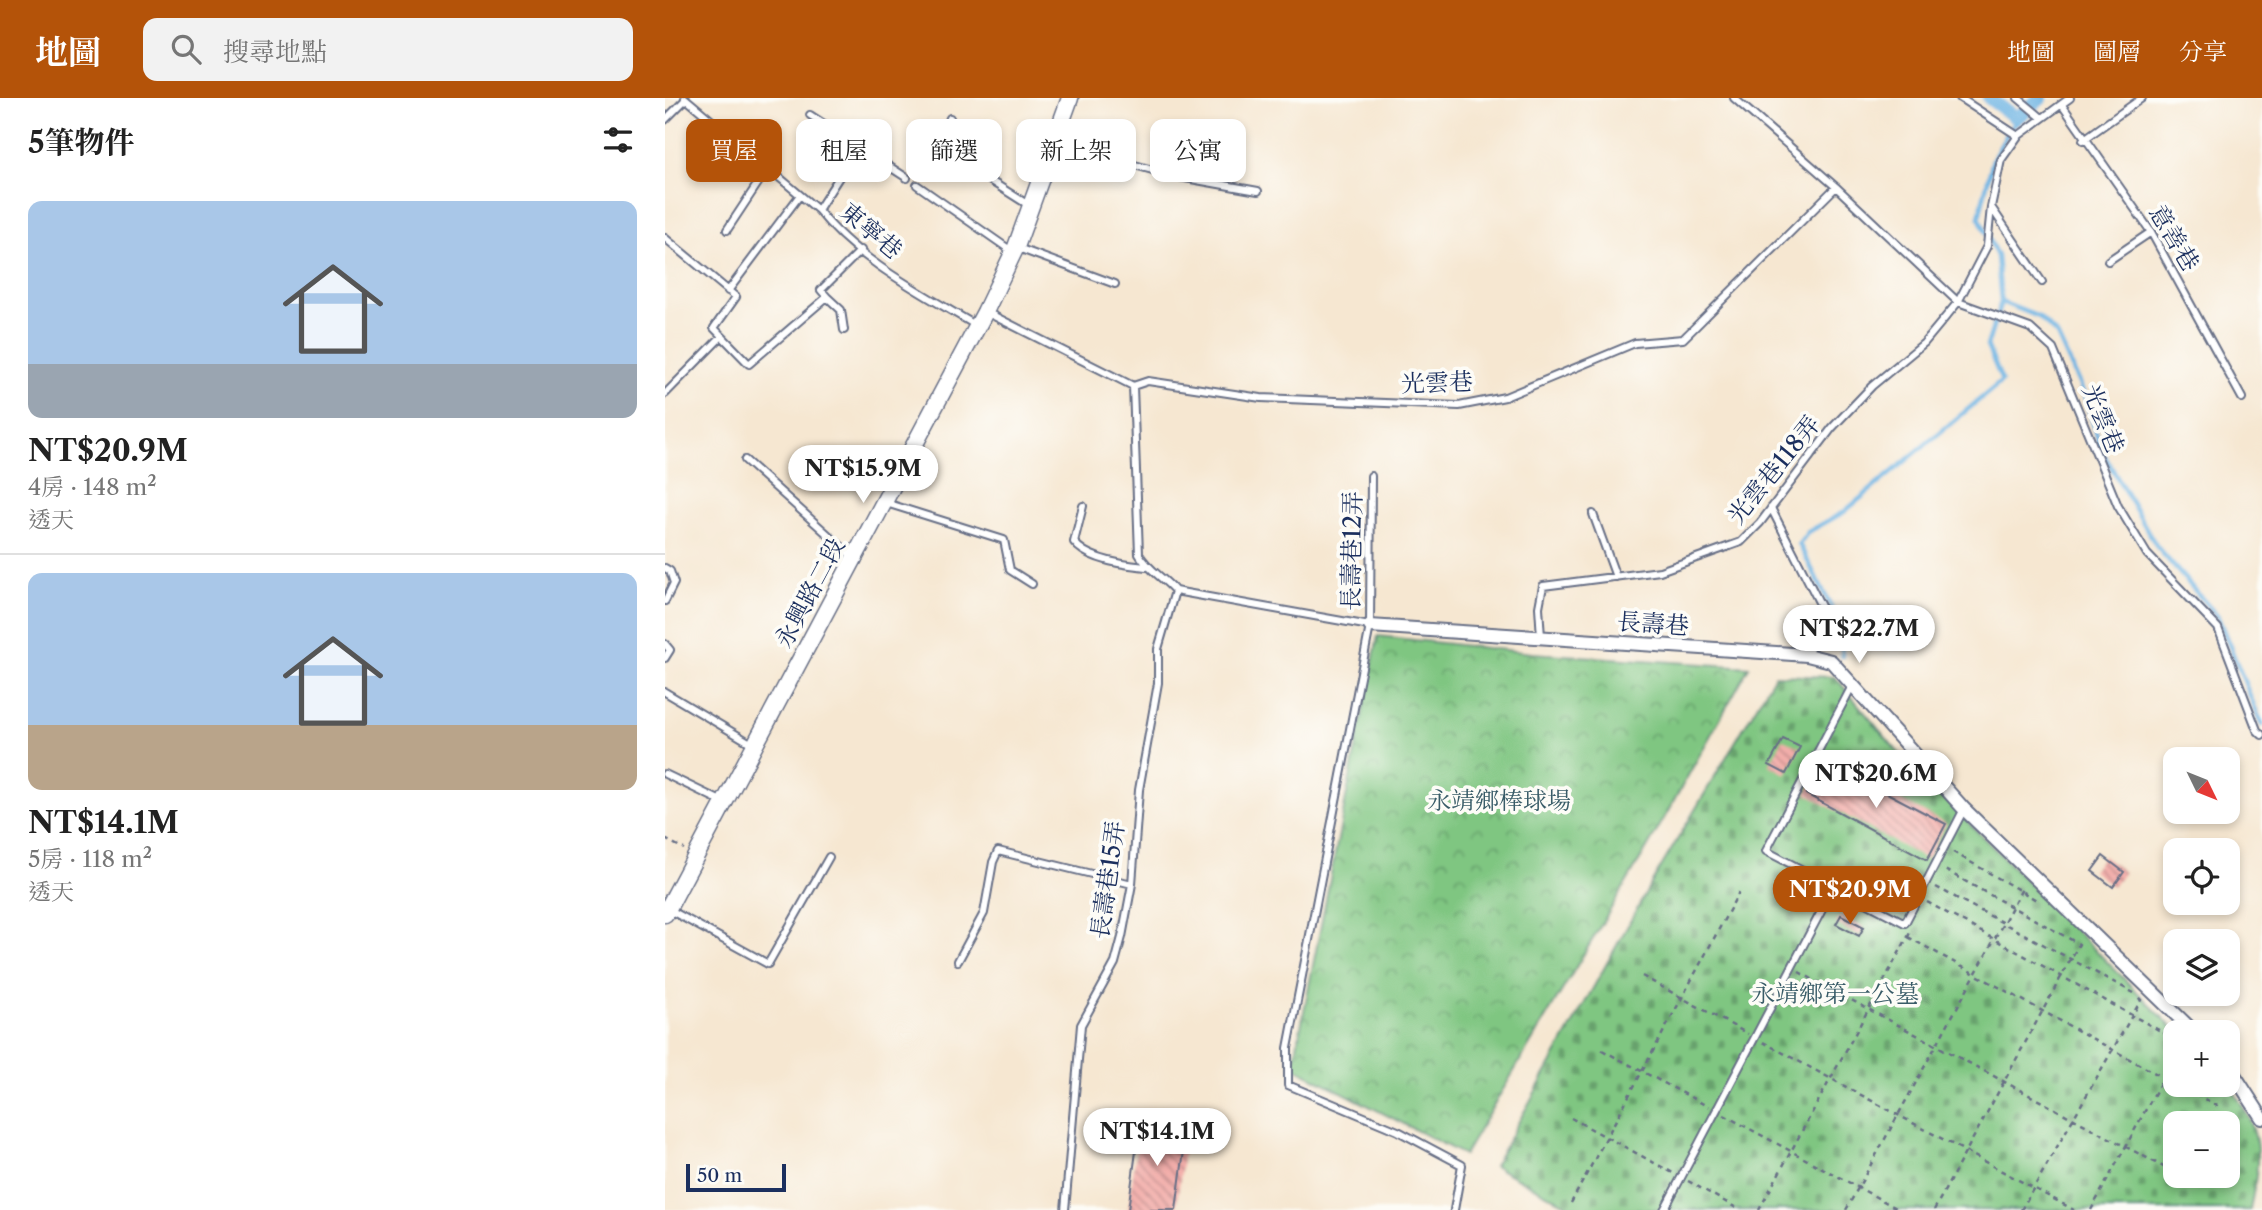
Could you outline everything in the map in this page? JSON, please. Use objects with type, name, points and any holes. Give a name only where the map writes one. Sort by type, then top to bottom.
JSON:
[{"type":"street","name":"永興路二段","points":[[1063,119],[1070,98]]},
{"type":"street","name":"永興路二段","points":[[666,911],[981,319],[1015,250],[1041,182]]},
{"type":"street","name":"長壽巷","points":[[1370,625],[1807,655],[1831,661],[1964,808],[2182,1020]]},
{"type":"street","points":[[2240,1084],[2262,1118]]},
{"type":"lane","name":"光雲巷","points":[[1734,98],[1836,187],[1958,302],[2030,328],[2053,349],[2118,506],[2147,554],[2218,628],[2257,730],[2262,735]]},
{"type":"lane","points":[[1960,98],[2018,136]]},
{"type":"lane","points":[[2020,98],[2042,118]]},
{"type":"lane","points":[[1958,302],[1987,246],[2000,160],[2018,136],[2070,98]]},
{"type":"lane","points":[[2083,140],[2142,98]]},
{"type":"lane","points":[[665,120],[685,99]]},
{"type":"lane","name":"東寧巷","points":[[685,99],[709,119]]},
{"type":"lane","name":"意善巷","points":[[2062,105],[2083,140],[2151,232],[2242,398]]},
{"type":"lane","points":[[810,115],[816,119]]},
{"type":"lane","points":[[950,118],[936,146],[1031,207]]},
{"type":"lane","points":[[1136,165],[1174,176],[1258,191]]},
{"type":"lane","name":"東寧巷","points":[[782,180],[818,209],[830,225],[892,275],[981,319]]},
{"type":"lane","points":[[727,230],[759,182]]},
{"type":"lane","points":[[818,209],[836,182]]},
{"type":"lane","points":[[917,185],[1015,250],[1115,284]]},
{"type":"lane","name":"光雲巷","points":[[1133,386],[1148,381],[1261,398],[1459,406],[1505,397],[1635,343],[1683,339],[1836,187]]},
{"type":"lane","points":[[728,291],[800,195]]},
{"type":"lane","points":[[1991,207],[2042,282]]},
{"type":"lane","points":[[2108,261],[2151,232]]},
{"type":"lane","points":[[665,238],[736,297],[714,328],[749,364],[827,297]]},
{"type":"lane","points":[[844,330],[841,310],[821,290],[861,250]]},
{"type":"lane","name":"光雲巷118弄","points":[[1541,637],[1539,607],[1543,586],[1660,571],[1741,541],[1771,508],[1832,428],[1872,386],[1924,343],[1958,302]]},
{"type":"lane","points":[[981,319],[1133,386],[1139,554],[1146,567]]},
{"type":"lane","points":[[665,394],[721,337]]},
{"type":"lane","points":[[745,460],[855,558]]},
{"type":"lane","name":"長壽巷12弄","points":[[1371,476],[1370,625],[1288,1048],[1288,1085],[1398,1132],[1462,1165],[1454,1210]]},
{"type":"lane","points":[[885,503],[1004,540],[1010,570],[1032,584]]},
{"type":"lane","points":[[1083,506],[1075,542],[1080,550],[1131,566],[1146,567],[1165,579],[1175,591]]},
{"type":"lane","points":[[1771,508],[1825,614],[1807,655]]},
{"type":"lane","points":[[1593,514],[1616,577]]},
{"type":"lane","points":[[665,568],[670,571],[674,583],[665,601]]},
{"type":"lane","name":"長壽巷","points":[[1175,591],[1370,625]]},
{"type":"lane","name":"長壽巷15弄","points":[[1065,1210],[1081,1025],[1115,963],[1132,884],[1139,790],[1158,683],[1157,649],[1175,591]]},
{"type":"lane","points":[[665,644],[670,650],[665,658]]},
{"type":"lane","points":[[1854,684],[1766,851],[1905,923],[1964,808]]},
{"type":"lane","points":[[665,692],[755,745]]},
{"type":"lane","points":[[665,774],[725,803]]},
{"type":"lane","points":[[958,961],[984,912],[997,851],[1132,884]]},
{"type":"lane","points":[[666,911],[768,964],[829,857]]},
{"type":"lane","points":[[1664,1210],[1834,887]]},
{"type":"path","points":[[665,839],[696,856]]},
{"type":"path","points":[[1945,848],[2022,889],[2038,901]]},
{"type":"path","points":[[1934,1210],[2079,944],[1936,865]]},
{"type":"path","points":[[1927,882],[2134,993],[2141,1000],[2021,1210]]},
{"type":"path","points":[[1846,1210],[2022,889]]},
{"type":"path","points":[[1571,1203],[1739,892]]},
{"type":"path","points":[[1919,897],[2163,1032]]},
{"type":"path","points":[[1759,1210],[1911,930],[1905,923]]},
{"type":"path","points":[[1907,937],[2163,1076]]},
{"type":"path","points":[[1792,968],[2163,1167]]},
{"type":"path","points":[[1642,976],[2074,1210]]},
{"type":"path","points":[[1602,1050],[1899,1210]]},
{"type":"path","points":[[2091,1210],[2163,1079]]},
{"type":"path","points":[[2201,1097],[2221,1108]]},
{"type":"path","points":[[1571,1118],[1740,1210]]},
{"type":"green space","name":"永靖鄉棒球場","points":[[1378,636],[1532,653],[1749,667],[1653,838],[1464,1155],[1293,1067]]},
{"type":"green space","name":"永靖鄉第一公墓","points":[[1775,675],[1835,677],[1897,751],[2165,1020],[2163,1097],[2237,1097],[2253,1129],[2257,1157],[2250,1210],[1577,1210],[1494,1166],[1651,884]]},
{"type":"building","points":[[1783,739],[1800,747],[1786,774],[1769,765]]},
{"type":"building","points":[[1824,760],[1946,824],[1927,860],[1806,794]]},
{"type":"building","points":[[2103,856],[2124,872],[2113,887],[2092,871]]},
{"type":"building","points":[[1782,884],[1805,895],[1800,905],[1777,893]]},
{"type":"building","points":[[1841,915],[1864,927],[1859,936],[1836,924]]},
{"type":"building","points":[[1140,1122],[1187,1128],[1176,1210],[1128,1210]]},
{"type":"waterway","points":[[1989,98],[2016,118],[2041,98]]},
{"type":"waterway","points":[[2016,118],[1993,159],[1979,217],[1997,256],[2001,302],[2039,317],[2057,335],[2083,392],[2102,451],[2157,547],[2218,617],[2262,725]]},
{"type":"waterway","points":[[1842,656],[1842,628],[1799,544],[1808,532],[1844,512],[2002,381],[1987,346],[2001,302]]}]
